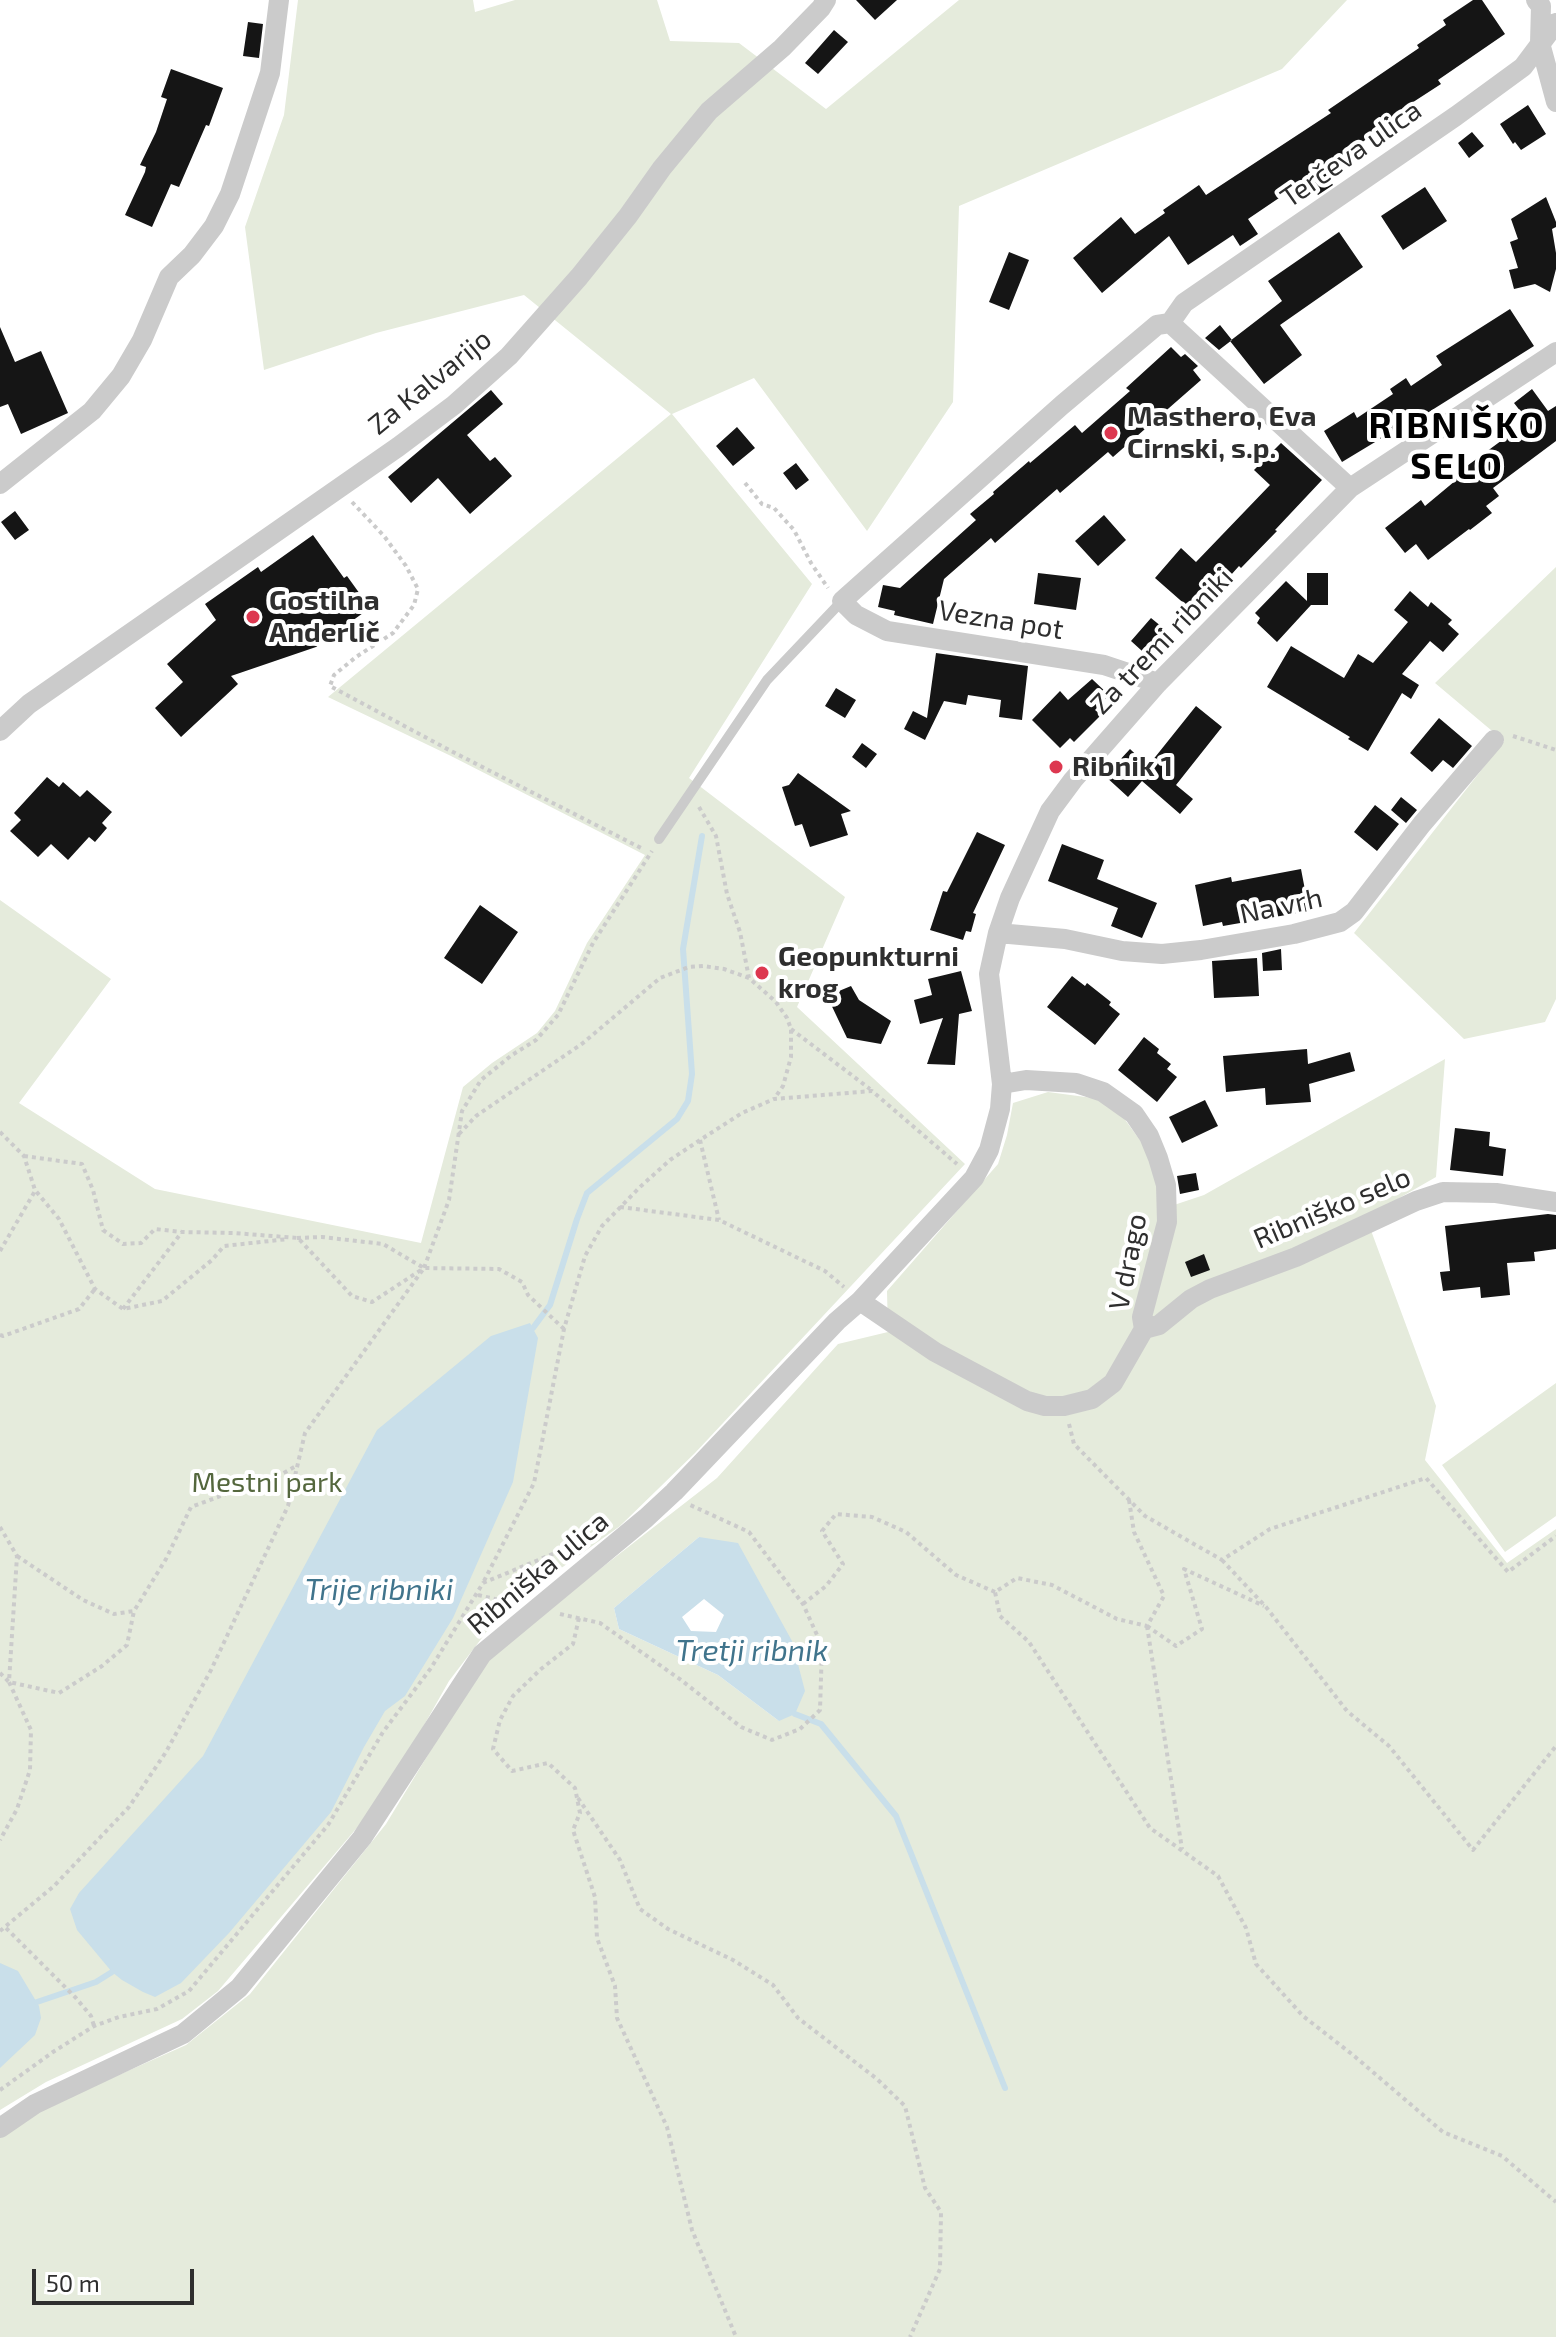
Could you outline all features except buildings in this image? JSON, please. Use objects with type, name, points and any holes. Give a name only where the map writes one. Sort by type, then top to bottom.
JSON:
[{"type":"street","points":[[0,484],[92,411],[121,376],[142,340],[169,277],[192,255],[214,226],[230,194],[270,73],[279,0]]},
{"type":"street","name":"Za Kalvarijo","points":[[0,731],[29,704],[454,405],[509,356],[579,277],[709,111],[782,48],[826,0]]},
{"type":"street","points":[[1544,5],[1540,43],[1556,102]]},
{"type":"street","name":"Terčeva ulica","points":[[842,601],[1062,405],[1157,325],[1170,323],[1184,303],[1523,67],[1556,23]]},
{"type":"street","points":[[1170,323],[1350,488]]},
{"type":"street","name":"Za tremi ribniki","points":[[1002,1084],[989,974],[1010,898],[1050,811],[1110,735],[1158,683],[1350,488],[1554,349]]},
{"type":"street","name":"Vezna pot","points":[[842,601],[856,615],[887,631],[1104,665],[1158,683]]},
{"type":"street","name":"Na vrh","points":[[998,933],[1065,939],[1122,951],[1162,954],[1279,937],[1340,922],[1354,912],[1422,824],[1494,740]]},
{"type":"street","name":"V drago","points":[[1002,1084],[1026,1080],[1076,1083],[1103,1092],[1134,1114],[1149,1136],[1166,1185],[1167,1222],[1142,1317],[1144,1329]]},
{"type":"street","name":"Ribniška ulica","points":[[0,2128],[35,2104],[183,2034],[239,1988],[362,1838],[482,1654],[634,1529],[674,1492],[837,1321],[860,1301],[974,1178],[989,1150],[1000,1109],[1002,1084]]},
{"type":"street","name":"Ribniško selo","points":[[1144,1329],[1159,1325],[1191,1299],[1210,1289],[1296,1257],[1416,1201],[1443,1192],[1496,1193],[1556,1202]]},
{"type":"street","points":[[860,1301],[935,1352],[1027,1401],[1045,1406],[1064,1406],[1092,1399],[1113,1383],[1144,1329]]},
{"type":"lane","points":[[659,839],[767,680],[842,601]]},
{"type":"path","points":[[745,483],[762,504],[774,508],[794,530],[824,584],[842,601]]},
{"type":"path","points":[[339,488],[384,536],[418,589],[414,605],[393,633],[334,675],[330,686],[643,849]]},
{"type":"path","points":[[1494,740],[1503,733],[1556,750]]},
{"type":"path","points":[[690,791],[716,836],[727,894],[740,932],[749,978]]},
{"type":"path","points":[[0,1931],[54,1886],[129,1807],[166,1752],[211,1670],[288,1506],[305,1433],[424,1268],[449,1200],[462,1111],[481,1080],[536,1040],[558,1015],[593,943],[659,839]]},
{"type":"path","points":[[458,1136],[476,1116],[583,1043],[660,978],[689,967],[724,969],[749,978],[776,1002],[787,1018],[791,1029],[791,1057],[783,1086],[774,1099]]},
{"type":"path","points":[[791,1029],[872,1091],[974,1178]]},
{"type":"path","points":[[0,2090],[94,2026],[157,2009],[189,1991],[328,1825],[383,1732],[431,1668],[483,1583],[534,1483],[564,1329],[585,1256],[602,1226],[660,1169],[742,1113],[774,1099],[872,1091]]},
{"type":"path","points":[[0,1132],[24,1156],[35,1190],[59,1219],[95,1289],[123,1309],[162,1301],[212,1260],[224,1246],[322,1237],[383,1244],[424,1268],[499,1269],[522,1282],[528,1295],[564,1329]]},
{"type":"path","points":[[0,1143],[7,1138]]},
{"type":"path","points":[[700,1140],[719,1220]]},
{"type":"path","points":[[24,1156],[82,1164],[93,1190],[103,1230],[123,1244],[141,1243],[155,1229],[298,1238],[352,1296],[372,1302],[424,1268]]},
{"type":"path","points":[[0,1251],[35,1190]]},
{"type":"path","points":[[620,1207],[719,1220],[825,1271],[860,1301]]},
{"type":"path","points":[[123,1309],[182,1232]]},
{"type":"path","points":[[0,1335],[79,1309],[95,1289]]},
{"type":"path","points":[[1064,1406],[1074,1444],[1145,1516],[1222,1560],[1266,1607],[1347,1711],[1389,1746],[1473,1850],[1556,1746]]},
{"type":"path","points":[[9,1682],[59,1693],[102,1666],[127,1645],[134,1611],[166,1559],[191,1507],[226,1494],[255,1489],[298,1466]]},
{"type":"path","points":[[1222,1560],[1270,1529],[1426,1478],[1508,1572],[1556,1536]]},
{"type":"path","points":[[674,1492],[692,1507],[749,1532],[803,1604],[822,1646],[820,1710],[800,1729],[772,1740],[741,1727],[600,1623],[579,1618],[573,1644],[513,1696],[500,1720],[493,1749],[512,1771],[548,1763],[575,1788],[580,1813],[573,1830],[595,1897],[597,1938],[615,1986],[617,2018],[667,2127],[692,2230],[736,2337]]},
{"type":"path","points":[[1129,1500],[1134,1532],[1164,1596],[1147,1626],[1182,1851]]},
{"type":"path","points":[[803,1604],[826,1586],[843,1564],[822,1531],[836,1514],[872,1517],[906,1532],[956,1575],[995,1592]]},
{"type":"path","points":[[1,1530],[17,1556],[83,1600],[114,1614],[134,1611]]},
{"type":"path","points":[[483,1583],[594,1536]]},
{"type":"path","points":[[9,1682],[17,1556]]},
{"type":"path","points":[[995,1592],[1017,1578],[1052,1585],[1117,1619],[1147,1626],[1176,1646],[1202,1629],[1184,1569],[1266,1607]]},
{"type":"path","points":[[995,1592],[1000,1616],[1029,1642],[1150,1828],[1218,1876],[1246,1928],[1256,1964],[1303,2016],[1443,2132],[1502,2156],[1556,2202]]},
{"type":"path","points":[[0,1673],[9,1682],[31,1730],[30,1770],[17,1809],[0,1840]]},
{"type":"path","points":[[577,1797],[620,1860],[640,1909],[668,1929],[733,1960],[773,1985],[798,2018],[877,2079],[905,2106],[925,2188],[941,2212],[940,2269],[910,2337]]},
{"type":"path","points":[[6,1928],[76,1998],[91,2016],[94,2026]]},
{"type":"green space","name":"Mestni park","points":[[298,0],[473,0],[475,12],[515,0],[657,0],[670,41],[739,43],[826,109],[959,0],[1347,0],[1282,69],[959,206],[953,402],[867,531],[754,378],[672,414],[812,584],[689,778],[845,897],[797,1007],[965,1164],[695,1453],[620,1526],[504,1609],[449,1681],[384,1796],[218,1991],[182,2019],[46,2082],[0,2110],[0,900],[111,979],[19,1103],[155,1189],[421,1243],[463,1087],[537,1033],[555,1011],[587,943],[645,855],[328,697],[671,414],[524,295],[376,333],[264,370],[245,227],[284,115]]},
{"type":"green space","points":[[1556,567],[1556,999],[1545,1022],[1464,1039],[1354,933],[1504,741],[1435,683]]},
{"type":"green space","points":[[1445,1059],[1436,1177],[1366,1217],[1436,1406],[1425,1460],[1507,1563],[1556,1529],[1556,2337],[0,2337],[0,2137],[38,2111],[186,2045],[250,1994],[386,1824],[488,1656],[717,1478],[838,1344],[888,1332],[887,1291],[998,1164],[1013,1103],[1048,1092],[1093,1098],[1118,1110],[1142,1143],[1154,1169],[1162,1209],[1204,1195]],"holes":[[[699,1537],[779,1721],[718,1675],[619,1629],[614,1608]]]},
{"type":"green space","points":[[1556,1383],[1556,1516],[1505,1552],[1442,1465]]},
{"type":"water","name":"Trije ribniki","points":[[530,1323],[538,1338],[513,1482],[453,1618],[405,1696],[385,1711],[331,1812],[229,1933],[181,1983],[155,1997],[122,1980],[77,1930],[70,1909],[79,1893],[203,1756],[377,1430],[491,1336]]},
{"type":"water","name":"Tretji ribnik","points":[[699,1537],[738,1543],[792,1641],[805,1691],[795,1714],[779,1721],[718,1675],[619,1629],[614,1608]],"holes":[[[704,1599],[724,1615],[716,1632],[691,1631],[682,1617]]]},
{"type":"water","points":[[0,1963],[18,1971],[39,2006],[41,2018],[35,2035],[0,2068]]},
{"type":"waterway","points":[[533,1328],[550,1305],[587,1193],[677,1119],[688,1101],[692,1074],[683,949],[702,836]]},
{"type":"waterway","points":[[795,1714],[821,1724],[896,1816],[1005,2088]]},
{"type":"waterway","points":[[37,2002],[96,1982],[112,1972]]},
{"type":"place","name":"Masthero, Eva Cirnski, s.p.","points":[[1111,433]]},
{"type":"place","name":"Gostilna Anderlič","points":[[253,617]]},
{"type":"place","name":"Ribnik 1","points":[[1056,767]]},
{"type":"place","name":"Geopunkturni krog","points":[[762,973]]},
{"type":"district","name":"RIBNIŠKO SELO","points":[[1457,446]]}]
